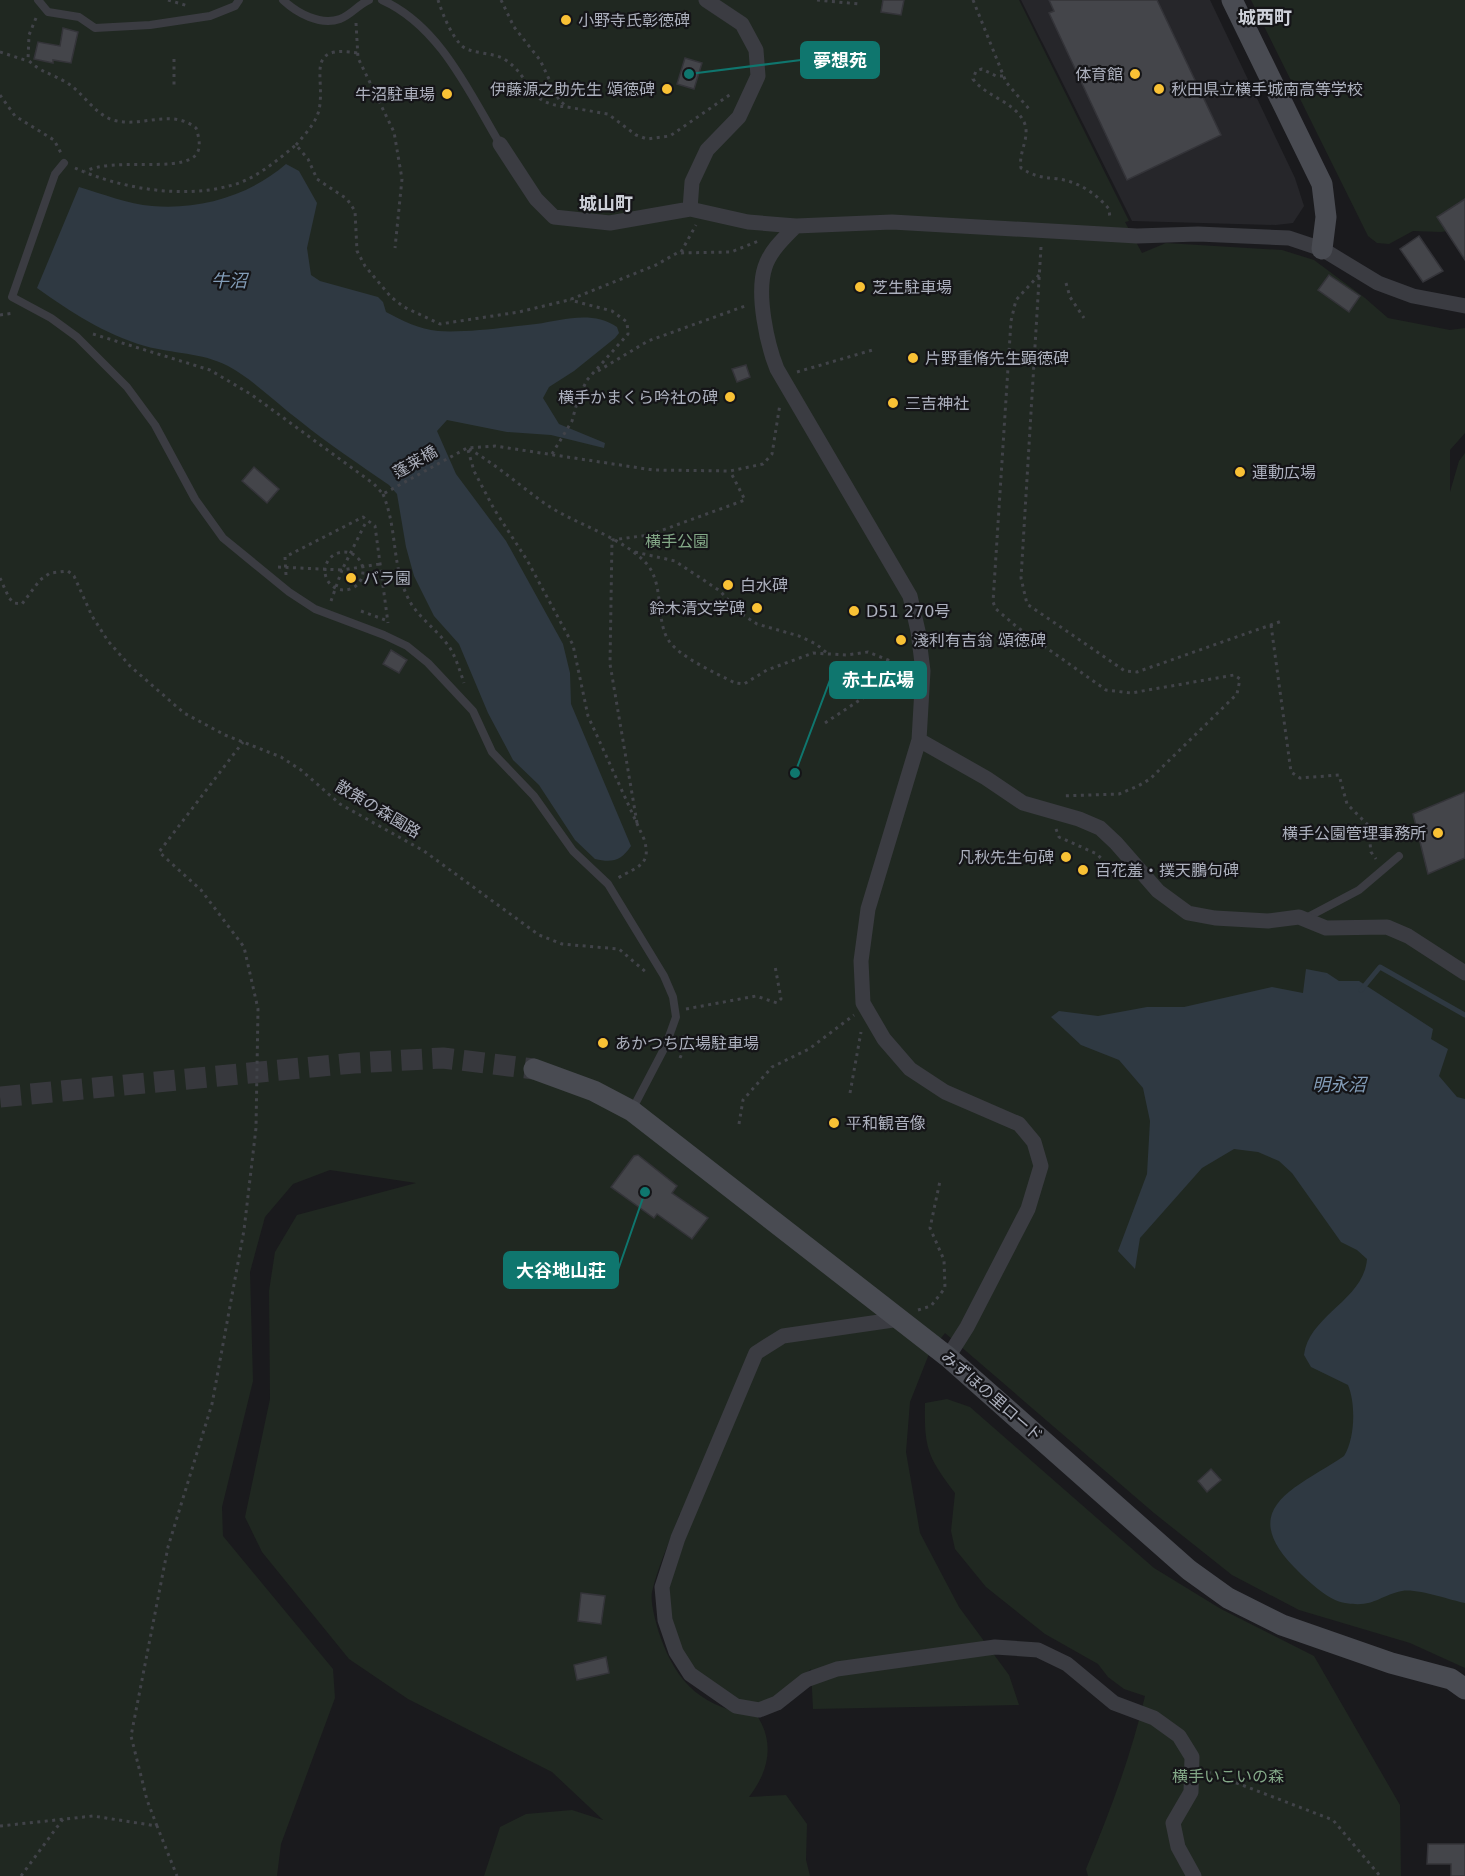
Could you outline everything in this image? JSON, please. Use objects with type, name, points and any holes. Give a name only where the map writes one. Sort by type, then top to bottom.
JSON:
[{"type":"street","points":[[696,211],[692,182],[707,150],[739,117],[756,80],[756,50],[742,24],[706,0]]},
{"type":"street","points":[[1232,0],[1322,183],[1326,217],[1322,249]]},
{"type":"street","points":[[500,144],[536,199],[554,217],[610,223],[696,211],[748,222],[796,226],[892,222],[1110,235],[1289,238],[1322,249],[1378,283],[1413,296],[1465,306]]},
{"type":"street","points":[[796,226],[777,245],[765,268],[762,300],[770,353],[910,596],[923,671],[919,741],[868,909],[861,961],[863,1003],[884,1039],[910,1069],[945,1092],[1019,1124],[1034,1142],[1041,1166],[1028,1209],[967,1327],[948,1357]]},
{"type":"street","points":[[919,741],[986,778],[1023,803],[1079,819],[1100,828],[1158,891],[1188,913],[1215,918],[1268,921],[1299,917],[1326,928],[1387,927],[1408,936],[1465,973]]},
{"type":"street","name":"みずほの里ロード","points":[[534,1069],[594,1091],[632,1111],[948,1357],[1189,1570],[1228,1598],[1282,1625],[1391,1663],[1451,1679],[1465,1689]]},
{"type":"street","points":[[893,1314],[783,1336],[756,1353],[678,1539],[662,1587],[665,1620],[676,1652],[690,1674],[736,1706],[759,1710],[777,1703],[806,1680],[837,1669],[996,1647],[1038,1650],[1067,1664],[1114,1703],[1154,1719],[1179,1736],[1191,1757],[1191,1792],[1173,1823],[1178,1847],[1194,1876]]},
{"type":"lane","points":[[40,3],[48,12],[79,17],[95,28],[210,16],[235,6],[239,0]]},
{"type":"lane","points":[[283,0],[293,9],[312,18],[341,18],[369,0]]},
{"type":"lane","points":[[382,0],[396,6],[431,37],[456,69],[500,144]]},
{"type":"lane","points":[[64,163],[55,174],[12,297],[51,318],[77,337],[127,387],[155,425],[195,499],[223,538],[289,592],[315,609],[407,646],[428,663],[473,711],[492,752],[534,796],[573,851],[608,884],[664,976],[673,997],[676,1017],[666,1045],[632,1111]]},
{"type":"lane","points":[[1305,919],[1359,890],[1399,856]]},
{"type":"path","points":[[438,0],[453,35],[463,48],[502,58],[514,66],[533,94],[542,102],[608,114],[636,135],[647,139],[670,136],[713,105],[756,80]]},
{"type":"path","points":[[501,0],[514,27],[540,60],[559,100],[567,106]]},
{"type":"path","points":[[817,0],[859,4]]},
{"type":"path","points":[[973,0],[1003,76],[1015,96],[1029,109]]},
{"type":"path","points":[[30,62],[27,50],[29,35],[40,3]]},
{"type":"path","points":[[355,10],[358,53],[364,74],[394,132],[402,178],[395,248]]},
{"type":"path","points":[[0,95],[15,116],[54,140],[64,163],[121,185],[201,192],[231,186],[261,172],[296,145],[319,112],[319,65],[326,55],[334,51],[358,53]]},
{"type":"path","points":[[0,52],[30,62],[42,73],[65,81],[111,119],[136,121],[179,119],[196,128],[200,139],[198,153],[192,159],[178,162],[100,165],[83,172]]},
{"type":"path","points":[[174,59],[174,87]]},
{"type":"path","points":[[1003,76],[996,76],[982,69],[976,71],[973,79],[1015,110],[1024,122],[1026,134],[1019,157],[1021,168],[1036,178],[1069,181],[1101,200],[1109,209],[1110,235]]},
{"type":"path","points":[[296,145],[308,159],[318,179],[347,199],[355,211],[357,251],[365,266],[391,297],[404,308],[440,324],[519,312],[568,300],[619,281],[681,252],[731,252],[767,237]]},
{"type":"path","points":[[681,252],[696,211]]},
{"type":"path","points":[[1042,232],[1021,578],[1027,604],[1125,671],[1137,672],[1282,621]]},
{"type":"path","points":[[1039,275],[1016,300],[1011,321],[993,602],[996,609],[1017,627],[1106,690],[1131,693],[1234,675],[1240,679],[1236,694],[1149,779],[1119,794],[1060,796]]},
{"type":"path","points":[[1066,283],[1073,302],[1084,318]]},
{"type":"path","points":[[552,454],[572,421],[578,399],[587,380],[628,334],[627,322],[612,311],[568,300]]},
{"type":"path","points":[[596,372],[648,341],[762,300]]},
{"type":"path","points":[[77,337],[90,333],[210,370],[252,395],[374,484],[383,494],[392,517],[396,543],[395,562],[408,600],[450,648],[473,711]]},
{"type":"path","points":[[467,448],[495,446],[653,470],[730,471],[763,464],[772,454],[779,406],[786,383],[876,349]]},
{"type":"path","points":[[467,448],[495,464],[548,505],[634,552],[675,561],[720,591],[740,613],[757,624],[799,636],[816,644],[828,654]]},
{"type":"path","points":[[467,448],[474,471],[494,509],[527,560],[573,645],[588,716],[648,853],[644,862],[608,884]]},
{"type":"path","name":"蓬莱橋","points":[[383,494],[467,448]]},
{"type":"path","points":[[612,540],[649,535],[745,500],[730,471]]},
{"type":"path","points":[[295,582],[286,575],[285,558],[363,517],[375,526],[388,621],[388,637]]},
{"type":"path","points":[[331,601],[342,570],[367,520]]},
{"type":"path","points":[[612,540],[610,663],[638,827]]},
{"type":"path","points":[[634,552],[648,566],[657,587],[667,639],[675,649],[735,683],[744,684],[768,670],[813,653],[868,652],[888,660],[899,674]]},
{"type":"path","points":[[351,553],[357,556],[363,567],[363,574],[357,585],[345,590],[336,589],[328,583],[324,569],[328,558],[333,554],[351,553]]},
{"type":"path","points":[[285,566],[342,570],[380,564]]},
{"type":"path","name":"散策の森園路","points":[[0,578],[9,598],[14,603],[22,604],[40,580],[50,573],[68,572],[74,576],[92,616],[108,641],[130,666],[184,712],[243,742],[281,757],[301,770],[340,804],[424,850],[539,935],[562,944],[619,950],[650,976]]},
{"type":"path","points":[[322,598],[340,604]]},
{"type":"path","points":[[360,611],[388,621]]},
{"type":"path","points":[[1271,625],[1291,772],[1300,778],[1339,775],[1347,804],[1368,825],[1371,852],[1383,869]]},
{"type":"path","points":[[825,723],[899,674],[923,671]]},
{"type":"path","points":[[177,1876],[147,1800],[131,1736],[168,1547],[212,1404],[244,1230],[256,1128],[258,1009],[244,948],[201,890],[159,852],[243,742]]},
{"type":"path","points":[[1056,829],[1059,837],[1089,849],[1113,871]]},
{"type":"path","points":[[675,1011],[756,996],[777,1003],[782,999],[775,966]]},
{"type":"path","points":[[850,1093],[860,1046],[863,1003]]},
{"type":"path","points":[[739,1124],[742,1100],[772,1067],[809,1049],[849,1020],[863,1003]]},
{"type":"path","points":[[893,1314],[931,1305],[945,1288],[944,1260],[930,1228],[940,1181]]},
{"type":"path","points":[[1192,1767],[1228,1778],[1333,1820],[1380,1876]]},
{"type":"path","points":[[0,1826],[93,1816],[157,1826]]},
{"type":"path","points":[[21,1876],[63,1819]]},
{"type":"shaded area","name":"秋田県立横手城南高等学校","points":[[1021,0],[1210,0],[1295,178],[1304,206],[1293,223],[1276,225],[1132,221]]},
{"type":"green space","name":"横手公園","points":[[0,0],[1019,0],[1129,221],[1125,222],[1142,253],[1166,243],[1282,250],[1314,260],[1388,318],[1450,330],[1465,328],[1465,433],[1450,450],[1450,492],[1459,461],[1465,453],[1465,1668],[1410,1643],[1299,1610],[1232,1575],[1154,1513],[945,1333],[929,1354],[910,1402],[906,1452],[920,1533],[959,1607],[1009,1675],[1019,1705],[813,1709],[811,1669],[778,1697],[759,1706],[737,1702],[693,1671],[681,1650],[670,1618],[668,1587],[691,1523],[680,1513],[652,1592],[659,1633],[674,1667],[695,1691],[722,1707],[758,1717],[766,1738],[767,1758],[761,1778],[749,1797],[786,1795],[807,1824],[806,1860],[810,1876],[484,1876],[500,1827],[526,1814],[572,1810],[603,1820],[552,1772],[408,1699],[349,1659],[262,1552],[245,1517],[270,1399],[269,1291],[275,1252],[297,1215],[416,1183],[330,1170],[293,1184],[265,1217],[250,1272],[253,1381],[222,1507],[223,1536],[333,1669],[335,1698],[281,1844],[277,1876],[0,1876]]},
{"type":"green space","points":[[1251,0],[1465,0],[1465,228],[1441,232],[1413,231],[1389,244],[1377,243],[1368,236]]},
{"type":"green space","name":"横手いこいの森","points":[[947,1399],[970,1407],[1154,1568],[1221,1609],[1314,1656],[1400,1805],[1401,1876],[1088,1876],[1086,1869],[1119,1784],[1145,1696],[1124,1689],[1108,1677],[1098,1664],[1045,1634],[986,1587],[955,1549],[951,1531],[955,1493],[933,1461],[925,1431],[925,1403]]},
{"type":"water","name":"牛沼","points":[[286,164],[299,171],[317,203],[307,248],[311,275],[320,281],[378,297],[383,302],[386,312],[411,324],[431,330],[487,329],[577,318],[598,319],[617,327],[619,333],[615,338],[574,371],[549,387],[543,398],[559,424],[605,443],[604,448],[551,435],[507,432],[447,420],[437,431],[456,474],[506,541],[563,644],[570,673],[571,704],[631,846],[624,855],[616,860],[595,859],[575,840],[539,785],[513,760],[488,713],[459,644],[434,616],[414,576],[406,547],[397,494],[389,485],[322,438],[256,385],[228,366],[208,358],[155,349],[130,341],[75,314],[37,288],[79,187],[143,205],[188,206],[240,192],[256,185]]},
{"type":"water","name":"明永沼","points":[[1306,969],[1327,973],[1339,981],[1359,981],[1433,1029],[1431,1039],[1448,1049],[1439,1076],[1457,1097],[1465,1099],[1465,1603],[1408,1591],[1394,1593],[1363,1604],[1338,1601],[1324,1594],[1311,1583],[1294,1567],[1278,1546],[1271,1529],[1272,1514],[1280,1501],[1292,1489],[1344,1456],[1348,1449],[1353,1411],[1348,1385],[1311,1367],[1304,1355],[1308,1341],[1316,1329],[1357,1286],[1364,1273],[1367,1259],[1357,1250],[1341,1242],[1292,1173],[1279,1161],[1258,1152],[1234,1149],[1202,1168],[1140,1238],[1135,1269],[1118,1251],[1147,1174],[1150,1121],[1143,1088],[1119,1060],[1081,1045],[1051,1017],[1059,1011],[1098,1016],[1147,1007],[1184,1007],[1272,987],[1303,993]]},
{"type":"building","points":[[883,0],[904,0],[901,15],[881,12]]},
{"type":"building","name":"体育館","points":[[1049,0],[1157,0],[1221,135],[1127,180],[1049,13],[1054,11]]},
{"type":"building","points":[[63,28],[78,32],[71,63],[53,60],[53,63],[34,59],[38,42],[60,46]]},
{"type":"building","points":[[685,58],[702,63],[694,89],[677,84]]},
{"type":"building","points":[[1465,199],[1465,260],[1437,217]]},
{"type":"building","points":[[1419,236],[1443,271],[1423,282],[1400,249]]},
{"type":"building","points":[[1329,275],[1360,296],[1349,312],[1318,290]]},
{"type":"building","points":[[746,365],[750,377],[737,382],[732,369]]},
{"type":"building","points":[[254,467],[279,489],[267,503],[242,481]]},
{"type":"building","points":[[391,650],[407,660],[399,673],[383,664]]},
{"type":"building","name":"横手公園管理事務所","points":[[1465,792],[1465,858],[1428,874],[1413,814]]},
{"type":"building","points":[[638,1155],[677,1186],[672,1193],[708,1218],[692,1239],[657,1214],[654,1218],[611,1187],[634,1156]]},
{"type":"building","points":[[1211,1469],[1221,1480],[1207,1492],[1198,1481]]},
{"type":"building","points":[[581,1593],[605,1596],[601,1624],[578,1621]]},
{"type":"building","points":[[606,1657],[609,1673],[577,1680],[574,1665]]},
{"type":"building","points":[[1428,1844],[1465,1844],[1465,1876],[1451,1876],[1451,1864],[1427,1864]]},
{"type":"waterway","points":[[1361,990],[1380,967],[1465,1015]]},
{"type":"tunnel","points":[[0,1097],[354,1063],[443,1058],[534,1069]]},
{"type":"place","name":"小野寺氏彰徳碑","points":[[566,20]]},
{"type":"place","name":"夢想苑","points":[[689,74]]},
{"type":"place","name":"体育館","points":[[1135,74]]},
{"type":"place","name":"伊藤源之助先生 頌徳碑","points":[[667,89]]},
{"type":"place","name":"秋田県立横手城南高等学校","points":[[1159,89]]},
{"type":"place","name":"牛沼駐車場","points":[[447,94]]},
{"type":"place","name":"芝生駐車場","points":[[860,287]]},
{"type":"place","name":"片野重脩先生顕徳碑","points":[[913,358]]},
{"type":"place","name":"横手かまくら吟社の碑","points":[[730,397]]},
{"type":"place","name":"三吉神社","points":[[893,403]]},
{"type":"place","name":"運動広場","points":[[1240,472]]},
{"type":"place","name":"バラ園","points":[[351,578]]},
{"type":"place","name":"白水碑","points":[[728,585]]},
{"type":"place","name":"鈴木清文学碑","points":[[757,608]]},
{"type":"place","name":"D51 270号","points":[[854,611]]},
{"type":"place","name":"淺利有吉翁 頌徳碑","points":[[901,640]]},
{"type":"place","name":"赤土広場","points":[[795,773]]},
{"type":"place","name":"横手公園管理事務所","points":[[1438,833]]},
{"type":"place","name":"凡秋先生句碑","points":[[1066,857]]},
{"type":"place","name":"百花羞・撲天鵬句碑","points":[[1083,870]]},
{"type":"place","name":"あかつち広場駐車場","points":[[603,1043]]},
{"type":"place","name":"平和観音像","points":[[834,1123]]},
{"type":"place","name":"大谷地山荘","points":[[645,1192]]},
{"type":"district","name":"城西町","points":[[1265,17]]},
{"type":"district","name":"城山町","points":[[606,203]]}]
